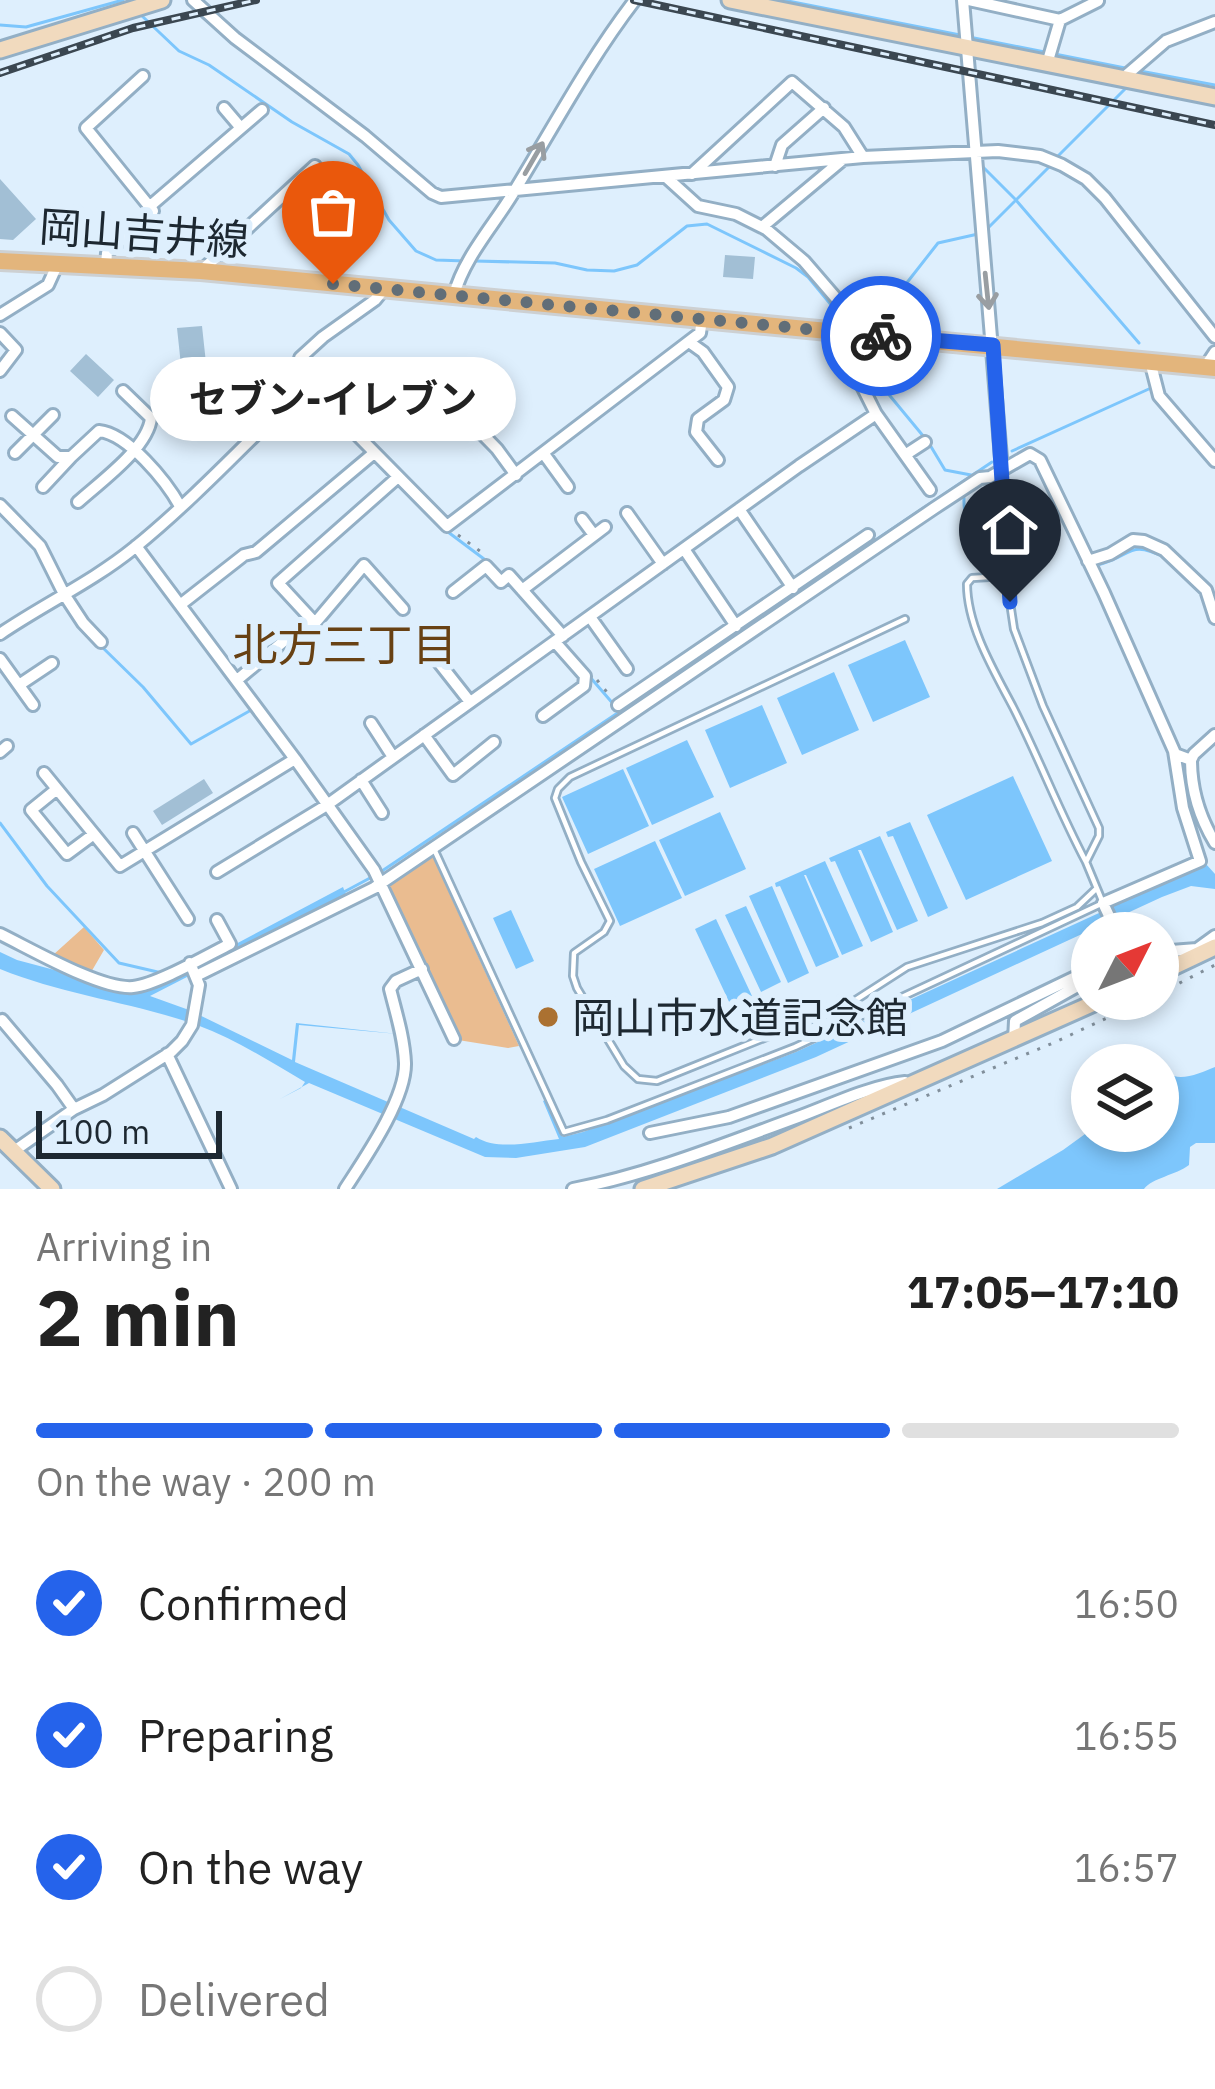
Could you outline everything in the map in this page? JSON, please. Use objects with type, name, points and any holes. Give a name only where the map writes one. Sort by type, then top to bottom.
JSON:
[{"type":"main road","points":[[0,50],[162,0]]},
{"type":"main road","points":[[730,0],[1049,57],[1215,98]]},
{"type":"main road","name":"岡山吉井線","points":[[0,261],[201,271],[1150,361],[1212,362]]},
{"type":"main road","points":[[643,1189],[772,1146],[1071,1014]]},
{"type":"main road","points":[[0,1138],[52,1189]]},
{"type":"street","points":[[193,0],[432,193],[448,197],[863,157],[975,152],[1019,153],[1054,161],[1085,179],[1105,198],[1213,331]]},
{"type":"street","points":[[454,295],[575,88],[635,0]]},
{"type":"street","points":[[1002,470],[966,0],[1060,20],[1098,2]]},
{"type":"street","points":[[1049,57],[1060,20]]},
{"type":"street","points":[[1130,75],[1166,41],[1215,22]]},
{"type":"street","points":[[106,265],[107,253],[153,211],[86,128],[143,76]]},
{"type":"street","points":[[692,174],[792,82],[844,127],[863,157]]},
{"type":"street","points":[[224,108],[242,128]]},
{"type":"street","points":[[775,166],[782,146],[824,108]]},
{"type":"street","points":[[149,207],[262,110]]},
{"type":"street","points":[[762,227],[844,159]]},
{"type":"street","points":[[201,271],[315,166]]},
{"type":"street","points":[[666,177],[698,206],[736,214],[762,227],[804,261],[856,332],[876,414],[930,490]]},
{"type":"street","points":[[0,314],[48,285],[58,263]]},
{"type":"street","points":[[0,634],[90,581],[136,546],[298,393],[301,358],[384,289]]},
{"type":"street","points":[[301,382],[447,526],[689,342],[700,333],[702,319]]},
{"type":"street","points":[[0,333],[16,350],[0,370]]},
{"type":"street","points":[[689,342],[703,352],[728,387],[724,400],[698,419],[696,432],[718,460]]},
{"type":"street","points":[[1150,361],[1156,387],[1215,461]]},
{"type":"street","points":[[78,502],[150,431],[151,418],[123,392]]},
{"type":"street","points":[[354,432],[382,404]]},
{"type":"street","points":[[459,410],[516,475]]},
{"type":"street","points":[[217,872],[324,807],[876,414]]},
{"type":"street","points":[[15,453],[52,415]]},
{"type":"street","points":[[12,416],[58,457],[71,458]]},
{"type":"street","points":[[43,487],[99,431],[113,433],[133,451],[166,483],[180,506]]},
{"type":"street","points":[[905,455],[925,442]]},
{"type":"street","points":[[544,454],[568,487]]},
{"type":"street","points":[[618,704],[649,693],[980,478],[1030,454],[1040,460],[1174,754],[1183,808],[1200,861],[1104,905],[1107,912]]},
{"type":"street","points":[[180,605],[244,555],[256,552],[372,455]]},
{"type":"street","points":[[315,623],[278,583],[396,479]]},
{"type":"street","points":[[0,505],[40,546],[64,594],[101,642]]},
{"type":"street","points":[[739,509],[793,588]]},
{"type":"street","points":[[627,513],[663,564]]},
{"type":"street","points":[[522,590],[600,531],[582,519]]},
{"type":"street","points":[[0,934],[87,976],[128,988],[193,970],[299,922],[305,924],[433,847],[868,535]]},
{"type":"street","points":[[1088,561],[1133,540],[1144,541],[1164,550],[1206,590],[1215,618]]},
{"type":"street","points":[[136,546],[378,877],[454,1039]]},
{"type":"street","points":[[684,549],[736,626]]},
{"type":"street","points":[[237,680],[290,636],[315,623],[364,565],[403,609]]},
{"type":"street","points":[[453,592],[485,566],[501,582],[509,575],[559,639],[585,676],[584,686],[543,716]]},
{"type":"street","points":[[590,616],[627,669]]},
{"type":"street","points":[[433,655],[470,702]]},
{"type":"street","points":[[0,658],[33,705]]},
{"type":"street","points":[[19,685],[52,663]]},
{"type":"street","points":[[371,723],[393,757]]},
{"type":"street","points":[[424,735],[452,775],[494,742]]},
{"type":"street","points":[[1215,735],[1191,760],[1191,783],[1215,842]]},
{"type":"street","points":[[1174,754],[1191,760]]},
{"type":"street","points":[[44,773],[120,866],[292,761]]},
{"type":"street","points":[[361,780],[382,813]]},
{"type":"street","points":[[57,789],[32,810],[67,854],[94,834]]},
{"type":"street","points":[[133,833],[188,919]]},
{"type":"street","points":[[193,970],[230,944],[217,920]]},
{"type":"street","points":[[1204,950],[1215,936]]},
{"type":"street","points":[[345,1189],[402,1088],[405,1063],[391,989],[396,981],[422,969]]},
{"type":"street","points":[[14,1150],[167,1054],[189,1034],[199,985],[193,970]]},
{"type":"street","points":[[650,1133],[729,1117],[942,1041],[1071,983]]},
{"type":"street","points":[[1014,1040],[1015,1021],[1071,987]]},
{"type":"street","points":[[0,1021],[74,1109]]},
{"type":"street","points":[[167,1054],[231,1189]]},
{"type":"street","points":[[572,1189],[661,1166],[903,1081],[911,1085]]},
{"type":"lane","points":[[1002,470],[1006,576],[1014,629],[1099,828],[1100,836],[1086,862]]},
{"type":"lane","points":[[433,847],[564,1132],[795,1047],[1104,905],[971,610],[967,584],[972,578],[1006,576]]},
{"type":"lane","points":[[905,619],[570,777],[558,789],[555,798],[610,921],[604,932],[574,953],[573,976],[624,1066],[631,1075],[657,1081],[851,1003],[907,967],[1042,923],[1077,907],[1096,889]]},
{"type":"path","points":[[447,526],[487,556]]},
{"type":"path","points":[[1179,983],[1215,964]]},
{"type":"path","points":[[849,1128],[1102,1020]]},
{"type":"shaded area","points":[[432,855],[519,1046],[458,1040],[388,885]]},
{"type":"shaded area","points":[[84,927],[104,950],[90,974],[53,955]]},
{"type":"water","points":[[905,640],[930,697],[873,722],[848,665]]},
{"type":"water","points":[[834,672],[859,730],[802,755],[777,698]]},
{"type":"water","points":[[762,705],[787,763],[730,788],[705,730]]},
{"type":"water","points":[[687,740],[714,797],[652,825],[626,768]]},
{"type":"water","points":[[623,769],[649,826],[588,854],[562,797]]},
{"type":"water","points":[[1013,776],[1052,861],[966,900],[927,815]]},
{"type":"water","points":[[720,812],[746,869],[685,896],[659,840]]},
{"type":"water","points":[[910,822],[948,908],[928,917],[893,836],[886,832]]},
{"type":"water","points":[[880,836],[918,921],[897,930],[858,850],[893,932],[871,942],[835,861],[829,858]]},
{"type":"water","points":[[655,841],[682,898],[620,926],[594,869]]},
{"type":"water","points":[[825,861],[863,946],[842,955],[804,875],[839,957],[816,967],[775,883]]},
{"type":"water","points":[[1206,864],[1215,874],[1215,889],[1191,886],[1130,912],[1101,912]]},
{"type":"water","points":[[772,886],[809,973],[788,983],[749,896]]},
{"type":"water","points":[[343,887],[346,895],[150,996],[292,1060],[296,1023],[398,1034],[299,1025],[295,1062],[474,1139],[515,1144],[559,1139],[545,1100],[563,1137],[583,1132],[796,1052],[1071,926],[1071,939],[816,1057],[585,1147],[516,1158],[485,1157],[309,1083],[302,1087],[305,1082],[197,1025],[0,969],[0,952],[126,989],[200,963]]},
{"type":"water","points":[[746,906],[781,982],[761,992],[725,915]]},
{"type":"water","points":[[511,910],[534,961],[516,969],[493,918]]},
{"type":"water","points":[[716,919],[752,996],[731,1006],[695,929]]},
{"type":"water","points":[[1215,1067],[1215,1143],[1190,1147],[1189,1165],[1184,1168],[1144,1189],[997,1189],[1071,1144],[1071,1152],[1179,1152],[1179,1076]]},
{"type":"building","points":[[0,179],[36,219],[13,240],[0,239]]},
{"type":"building","points":[[331,222],[356,225],[359,244],[325,242],[326,226]]},
{"type":"building","points":[[725,255],[755,257],[753,279],[723,277]]},
{"type":"building","points":[[202,326],[209,391],[199,392],[200,401],[185,403],[177,328]]},
{"type":"building","points":[[86,354],[114,380],[98,397],[70,371]]},
{"type":"building","points":[[204,779],[213,793],[162,825],[153,811]]},
{"type":"waterway","points":[[0,25],[26,27],[123,0]]},
{"type":"waterway","points":[[783,0],[960,35]]},
{"type":"waterway","points":[[141,15],[179,51],[349,154],[389,220],[416,251],[436,260],[466,261]]},
{"type":"waterway","points":[[969,37],[1125,68]]},
{"type":"waterway","points":[[1140,71],[1215,85]]},
{"type":"waterway","points":[[1058,156],[1127,87]]},
{"type":"waterway","points":[[987,229],[1052,164]]},
{"type":"waterway","points":[[983,167],[1139,343]]},
{"type":"waterway","points":[[475,261],[555,263],[614,271],[637,265],[687,226],[707,224],[796,268],[847,324]]},
{"type":"waterway","points":[[866,327],[938,243],[978,234]]},
{"type":"waterway","points":[[859,342],[881,385],[924,437]]},
{"type":"waterway","points":[[1012,451],[1151,388]]},
{"type":"waterway","points":[[930,445],[945,470],[971,475]]},
{"type":"waterway","points":[[379,873],[992,462]]},
{"type":"waterway","points":[[964,498],[968,523],[993,555]]},
{"type":"waterway","points":[[448,532],[488,562]]},
{"type":"waterway","points":[[1097,565],[1137,549],[1166,558]]},
{"type":"waterway","points":[[507,582],[557,637]]},
{"type":"waterway","points":[[100,645],[191,744],[253,709]]},
{"type":"waterway","points":[[590,677],[615,706]]},
{"type":"waterway","points":[[293,766],[319,802]]},
{"type":"waterway","points":[[324,810],[371,875]]},
{"type":"waterway","points":[[0,823],[47,886],[119,963],[162,973]]},
{"type":"waterway","points":[[342,893],[370,878]]},
{"type":"railway","points":[[0,73],[133,28],[256,0]]},
{"type":"railway","points":[[634,0],[1215,125]]},
{"type":"way so far","points":[[333,284],[881,336]]},
{"type":"place","name":"セブン-イレブン","points":[[333,284]]},
{"type":"place","name":"岡山市水道記念館","points":[[548,1017]]},
{"type":"district","name":"北方三丁目","points":[[345,644]]},
{"type":"route","points":[[881,336],[993,345],[1010,602]]}]
